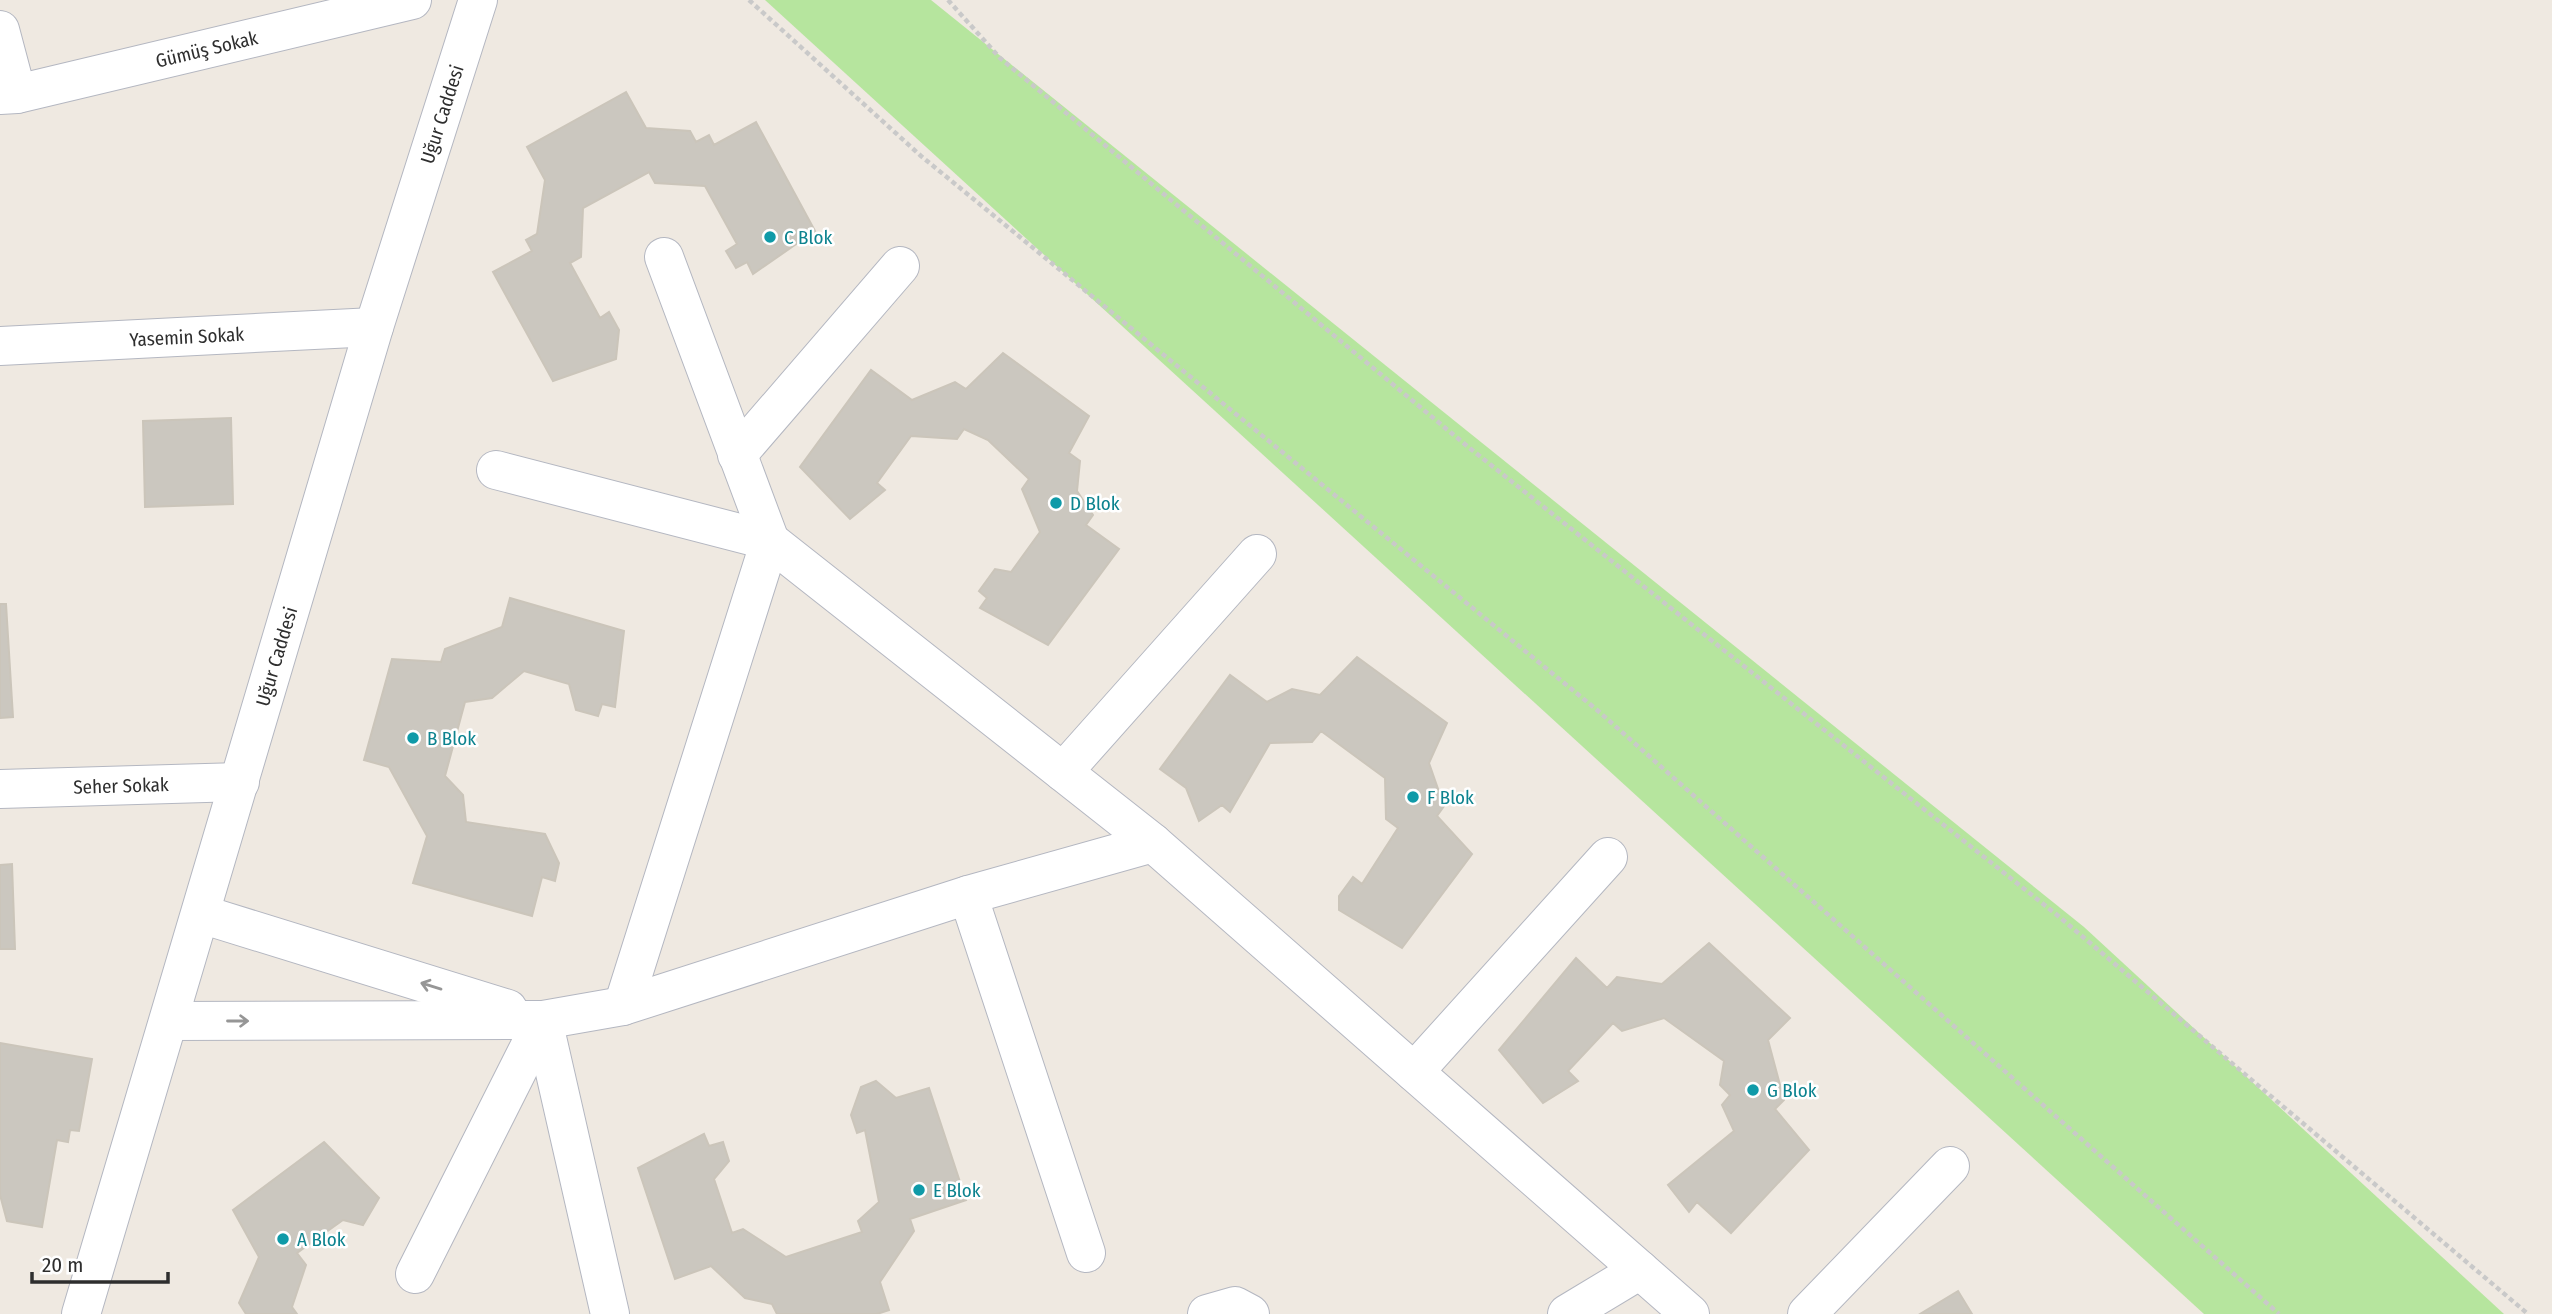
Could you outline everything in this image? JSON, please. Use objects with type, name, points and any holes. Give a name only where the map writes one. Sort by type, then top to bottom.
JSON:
[{"type":"street","name":"Gümüş Sokak","points":[[9,95],[412,0]]},
{"type":"street","name":"Uğur Caddesi","points":[[81,1314],[374,327],[478,0]]},
{"type":"street","points":[[0,30],[9,95]]},
{"type":"street","points":[[622,1006],[770,541],[664,257]]},
{"type":"street","points":[[737,455],[900,266]]},
{"type":"street","name":"Yasemin Sokak","points":[[0,346],[374,327]]},
{"type":"street","points":[[496,470],[770,541],[1153,844],[1690,1314]]},
{"type":"street","points":[[1063,772],[1257,554]]},
{"type":"street","name":"Seher Sokak","points":[[0,789],[240,782]]},
{"type":"street","points":[[169,1021],[543,1020],[622,1006],[968,895],[1153,844]]},
{"type":"street","points":[[1414,1072],[1608,857]]},
{"type":"street","points":[[968,895],[1086,1253]]},
{"type":"street","points":[[201,914],[543,1020]]},
{"type":"street","points":[[415,1274],[543,1020]]},
{"type":"street","points":[[543,1020],[610,1314]]},
{"type":"street","points":[[1807,1314],[1950,1166]]},
{"type":"street","points":[[1567,1314],[1640,1270]]},
{"type":"street","points":[[1207,1314],[1235,1306],[1250,1314]]},
{"type":"path","points":[[750,0],[920,156],[1597,710],[2279,1314]]},
{"type":"path","points":[[948,0],[1000,58],[1466,446],[2057,915],[2528,1314]]},
{"type":"green space","points":[[765,0],[931,0],[2084,927],[2504,1314],[2204,1314]]},
{"type":"building","name":"C Blok","points":[[626,92],[646,128],[690,131],[696,142],[709,135],[714,145],[756,122],[815,231],[753,274],[747,262],[736,268],[726,251],[737,244],[705,186],[655,183],[649,172],[583,208],[581,257],[570,263],[600,318],[609,312],[619,330],[616,359],[553,381],[493,272],[532,251],[526,240],[537,234],[545,180],[527,147]]},
{"type":"building","name":"D Blok","points":[[1003,353],[1089,416],[1069,453],[1080,461],[1077,491],[1093,515],[1086,525],[1119,549],[1048,645],[980,608],[987,598],[979,591],[995,569],[1011,572],[1040,532],[1022,489],[1029,479],[988,440],[964,429],[957,439],[911,436],[877,483],[885,490],[850,519],[800,467],[871,370],[912,400],[955,382],[966,389]]},
{"type":"building","points":[[231,418],[233,504],[145,507],[143,421]]},
{"type":"building","name":"B Blok","points":[[510,598],[624,631],[615,707],[602,704],[598,716],[576,710],[569,684],[524,671],[492,698],[465,702],[445,776],[463,795],[466,822],[545,834],[559,863],[555,881],[542,877],[532,916],[413,883],[427,836],[389,767],[364,760],[392,659],[441,662],[445,649],[502,627]]},
{"type":"building","points":[[0,604],[6,604],[13,717],[0,718]]},
{"type":"building","name":"F Blok","points":[[1357,657],[1447,723],[1429,763],[1444,806],[1437,816],[1472,854],[1402,948],[1339,910],[1339,896],[1353,877],[1362,884],[1398,828],[1386,819],[1385,778],[1321,731],[1312,742],[1270,743],[1230,812],[1222,805],[1199,821],[1186,788],[1160,769],[1230,675],[1267,702],[1292,689],[1320,695]]},
{"type":"building","points":[[12,864],[15,949],[0,949],[0,865]]},
{"type":"building","name":"G Blok","points":[[1709,943],[1790,1018],[1768,1040],[1784,1100],[1775,1109],[1809,1150],[1731,1233],[1697,1202],[1689,1212],[1668,1185],[1734,1131],[1722,1105],[1730,1095],[1720,1085],[1724,1061],[1664,1018],[1622,1031],[1613,1023],[1568,1071],[1578,1081],[1543,1103],[1499,1050],[1576,958],[1607,988],[1617,977],[1662,984]]},
{"type":"building","points":[[0,1043],[92,1059],[79,1131],[70,1130],[68,1142],[57,1140],[42,1227],[7,1221],[0,1195]]},
{"type":"building","name":"E Blok","points":[[876,1081],[896,1098],[929,1088],[966,1200],[910,1219],[914,1231],[880,1282],[889,1310],[877,1314],[777,1314],[772,1304],[745,1298],[711,1266],[675,1279],[638,1168],[704,1134],[709,1146],[723,1142],[729,1161],[714,1179],[732,1233],[743,1229],[786,1257],[862,1232],[858,1221],[879,1202],[865,1130],[857,1133],[851,1115],[861,1087]]},
{"type":"building","name":"A Blok","points":[[324,1142],[379,1198],[363,1225],[343,1220],[297,1253],[306,1265],[292,1307],[297,1314],[246,1314],[239,1303],[259,1257],[233,1210]]},
{"type":"building","points":[[1958,1291],[1972,1314],[1920,1314]]},
{"type":"place","name":"C Blok","points":[[770,237]]},
{"type":"place","name":"D Blok","points":[[1056,503]]},
{"type":"place","name":"B Blok","points":[[413,738]]},
{"type":"place","name":"F Blok","points":[[1413,797]]},
{"type":"place","name":"G Blok","points":[[1753,1090]]},
{"type":"place","name":"E Blok","points":[[919,1190]]},
{"type":"place","name":"A Blok","points":[[283,1239]]}]
